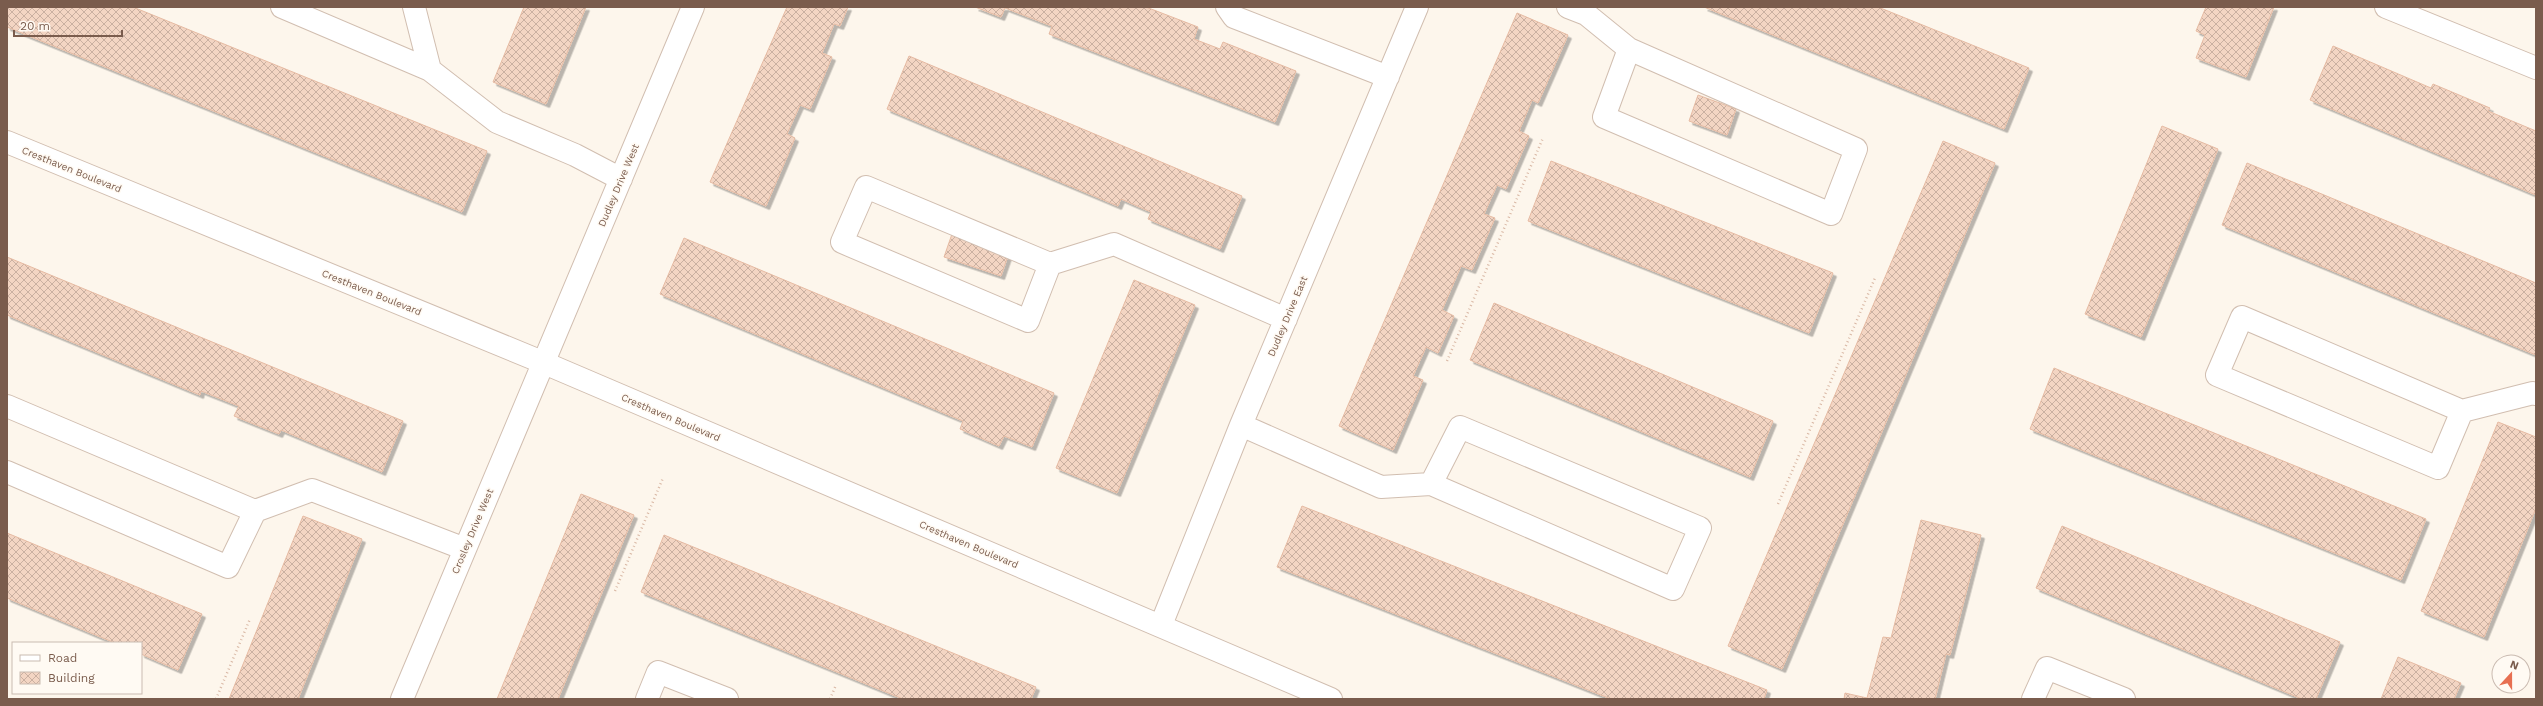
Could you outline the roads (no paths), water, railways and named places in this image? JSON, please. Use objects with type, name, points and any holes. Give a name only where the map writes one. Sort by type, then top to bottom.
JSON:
[{"type":"street","points":[[282,7],[430,70],[497,122],[575,155],[620,179]]},
{"type":"street","points":[[414,7],[430,70]]},
{"type":"street","name":"Dudley Drive West","points":[[542,362],[693,7]]},
{"type":"street","points":[[1227,7],[1234,17],[1388,77]]},
{"type":"street","name":"Dudley Drive East","points":[[1161,625],[1241,425],[1417,7]]},
{"type":"street","points":[[1568,7],[1586,14],[1629,49],[1856,149],[1831,214],[1604,117],[1629,49]]},
{"type":"street","points":[[2386,7],[2536,68]]},
{"type":"street","name":"Cresthaven Boulevard","points":[[7,142],[542,362],[1161,625],[1331,699]]},
{"type":"street","points":[[1050,264],[1028,321],[842,242],[866,187],[1050,264],[1114,244],[1286,319]]},
{"type":"street","points":[[2462,411],[2438,468],[2217,375],[2242,317],[2462,411],[2533,393],[2536,394]]},
{"type":"street","name":"Crosley Drive West","points":[[402,699],[542,362]]},
{"type":"street","points":[[7,406],[255,511],[312,490],[465,549]]},
{"type":"street","points":[[1241,425],[1381,487],[1431,484],[1673,589],[1700,528],[1460,427],[1431,484]]},
{"type":"street","points":[[7,472],[228,567],[255,511]]},
{"type":"street","points":[[2033,699],[2047,668],[2124,699]]},
{"type":"street","points":[[647,699],[658,672],[727,699]]}]
